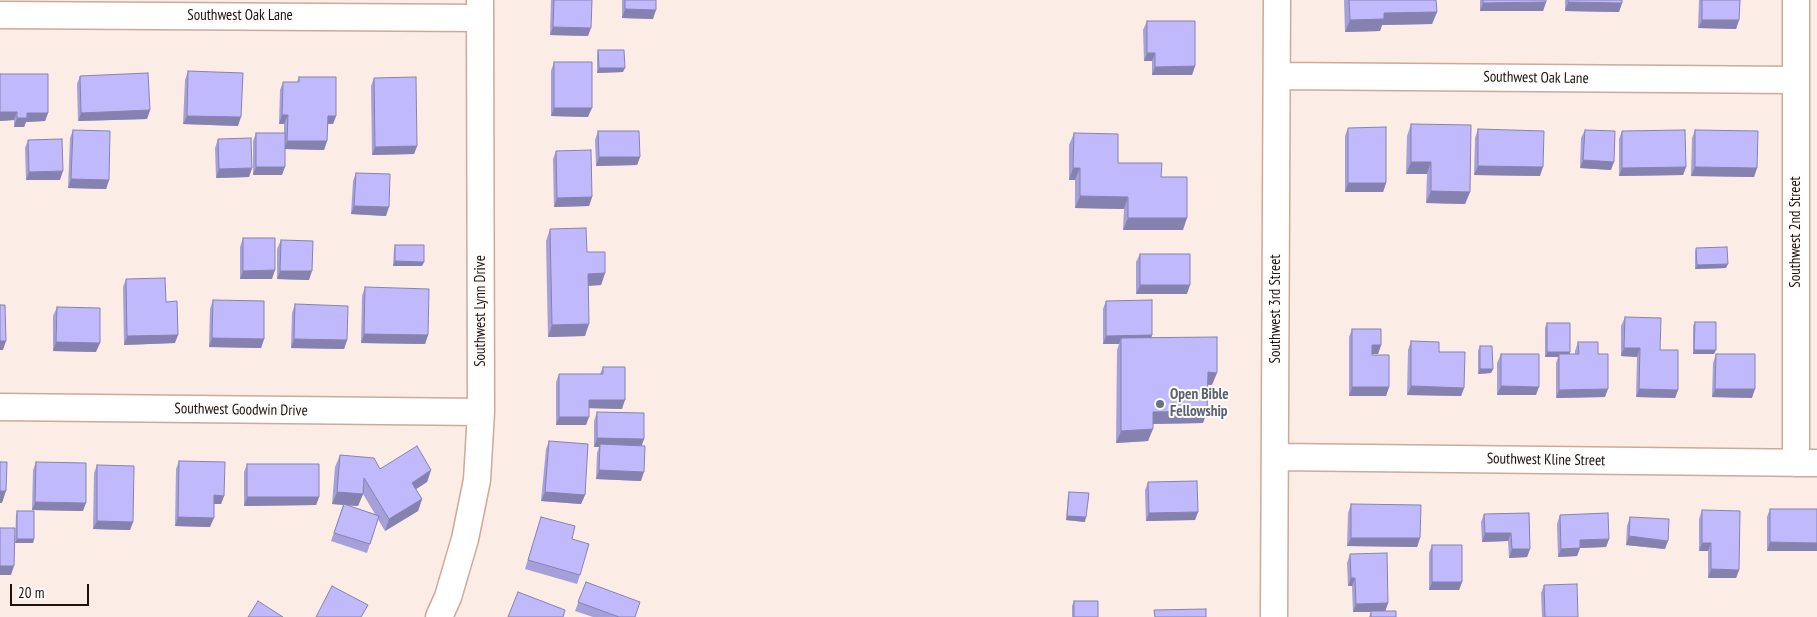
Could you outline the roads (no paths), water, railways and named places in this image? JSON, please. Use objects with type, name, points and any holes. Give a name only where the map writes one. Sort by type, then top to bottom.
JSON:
[{"type":"street","name":"Southwest 3rd Street","points":[[1274,617],[1277,0]]},
{"type":"street","name":"Southwest 2nd Street","points":[[1796,0],[1796,80],[1807,463]]},
{"type":"street","name":"Southwest Oak Lane","points":[[0,15],[480,9]]},
{"type":"street","name":"Southwest Lynn Drive","points":[[439,617],[448,596],[465,539],[477,480],[481,412],[480,9]]},
{"type":"street","name":"Southwest Oak Lane","points":[[1276,76],[1796,80]]},
{"type":"street","name":"Southwest Goodwin Drive","points":[[0,407],[481,412]]},
{"type":"street","name":"Southwest Kline Street","points":[[1275,457],[1807,463]]},
{"type":"place","name":"Open Bible Fellowship","points":[[1160,404]]}]
